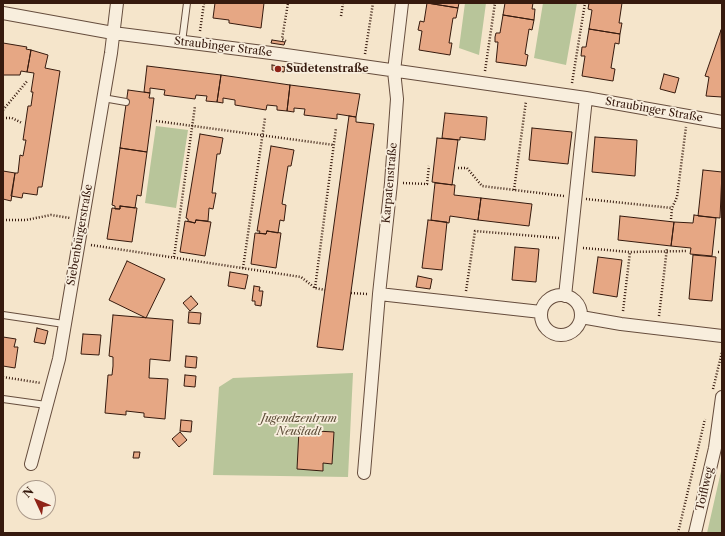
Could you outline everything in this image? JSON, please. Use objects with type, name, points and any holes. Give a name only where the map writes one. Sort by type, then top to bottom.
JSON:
[{"type":"street","name":"Siebenbürgerstraße","points":[[31,464],[59,359],[103,98],[117,3]]},
{"type":"street","points":[[394,71],[402,3]]},
{"type":"street","name":"Straubinger Straße","points":[[3,13],[113,33],[279,54],[586,98],[722,122]]},
{"type":"street","name":"Karpatenstraße","points":[[364,472],[379,294],[391,182],[397,99],[394,71]]},
{"type":"street","points":[[565,296],[586,98]]},
{"type":"street","points":[[379,294],[541,312]]},
{"type":"street","points":[[555,296],[565,296],[574,300],[580,308],[581,317],[578,326],[570,333],[559,335],[548,331],[542,321],[541,312],[546,301],[555,296]]},
{"type":"street","points":[[581,317],[621,324],[722,336]]},
{"type":"street","name":"Toiflweg","points":[[695,533],[715,448],[717,394]]},
{"type":"lane","points":[[182,42],[187,3]]},
{"type":"lane","points":[[103,98],[126,102]]},
{"type":"lane","points":[[3,316],[64,324]]},
{"type":"lane","points":[[3,399],[46,405]]},
{"type":"path","points":[[198,44],[204,3]]},
{"type":"path","points":[[279,54],[290,43],[282,39],[288,3]]},
{"type":"path","points":[[341,16],[343,3]]},
{"type":"path","points":[[363,67],[372,3]]},
{"type":"path","points":[[484,84],[495,3]]},
{"type":"path","points":[[570,96],[585,3]]},
{"type":"path","points":[[3,110],[28,80]]},
{"type":"path","points":[[514,190],[528,90]]},
{"type":"path","points":[[174,257],[195,106]]},
{"type":"path","points":[[670,219],[672,208],[677,197],[687,116]]},
{"type":"path","points":[[3,118],[12,118],[22,123]]},
{"type":"path","points":[[243,268],[265,118]]},
{"type":"path","points":[[156,122],[334,145]]},
{"type":"path","points":[[315,288],[336,128]]},
{"type":"path","points":[[391,182],[427,184],[429,166]]},
{"type":"path","points":[[3,220],[26,220],[51,215],[82,220]]},
{"type":"path","points":[[464,303],[475,231],[630,252],[667,249],[687,251]]},
{"type":"path","points":[[78,243],[301,277],[315,288],[325,290]]},
{"type":"path","points":[[658,328],[667,249]]},
{"type":"path","points":[[621,324],[630,252]]},
{"type":"path","points":[[717,394],[722,352]]},
{"type":"path","points":[[3,377],[52,384]]},
{"type":"path","points":[[678,533],[706,412]]},
{"type":"green space","points":[[465,3],[486,3],[479,55],[459,48]]},
{"type":"green space","points":[[543,3],[577,3],[566,65],[534,58]]},
{"type":"green space","points":[[156,126],[188,130],[176,208],[145,203]]},
{"type":"green space","name":"Jugendzentrum Neustadt","points":[[353,373],[348,477],[213,475],[219,387],[233,378]]},
{"type":"green space","points":[[722,467],[722,533],[707,533]]},
{"type":"building","points":[[215,3],[264,3],[261,28],[229,23],[229,20],[213,18]]},
{"type":"building","points":[[427,3],[458,8],[456,18],[453,18],[449,43],[452,43],[450,55],[419,50],[422,31],[418,30],[420,21],[424,22]]},
{"type":"building","points":[[427,3],[459,3],[458,8]]},
{"type":"building","points":[[505,3],[533,3],[532,9],[535,9],[534,20],[503,15]]},
{"type":"building","points":[[589,3],[622,3],[619,23],[622,23],[620,34],[589,29],[592,10],[588,9]]},
{"type":"building","points":[[503,15],[534,20],[532,30],[529,29],[525,54],[528,55],[526,66],[496,62],[498,42],[495,42],[495,37],[496,33],[500,33]]},
{"type":"building","points":[[589,29],[620,34],[619,44],[615,43],[611,68],[615,69],[613,81],[582,76],[585,56],[581,56],[582,47],[586,47]]},
{"type":"building","points":[[721,30],[722,97],[706,96],[709,77],[705,76]]},
{"type":"building","name":"Sudetenstraße","points":[[272,40],[285,42],[284,45],[271,43]]},
{"type":"building","points":[[3,43],[27,47],[26,49],[31,50],[27,72],[21,71],[20,75],[3,75]]},
{"type":"building","points":[[31,50],[48,55],[45,68],[60,71],[42,187],[38,187],[37,195],[23,193],[22,198],[11,196],[15,173],[18,173],[20,155],[23,156],[26,140],[23,140],[28,106],[31,106],[33,92],[31,92],[34,73],[27,72]]},
{"type":"building","name":"Sudetenstraße","points":[[272,65],[285,67],[284,72],[272,70]]},
{"type":"building","points":[[147,66],[221,75],[217,102],[206,101],[207,96],[196,95],[195,99],[164,95],[165,90],[150,88],[150,93],[144,92]]},
{"type":"building","points":[[664,74],[679,78],[675,93],[660,89]]},
{"type":"building","points":[[221,75],[290,85],[287,111],[277,110],[277,106],[267,105],[266,110],[235,105],[235,100],[223,98],[223,103],[217,102]]},
{"type":"building","points":[[290,85],[360,94],[356,117],[337,114],[337,119],[304,115],[305,109],[294,108],[294,112],[287,111]]},
{"type":"building","points":[[128,90],[150,93],[149,98],[154,98],[147,152],[120,148]]},
{"type":"building","points":[[445,113],[487,117],[485,140],[460,137],[460,140],[442,138]]},
{"type":"building","points":[[349,116],[356,117],[356,122],[374,124],[343,350],[317,347]]},
{"type":"building","points":[[532,128],[572,132],[568,164],[529,160]]},
{"type":"building","points":[[200,134],[223,138],[220,154],[217,154],[212,193],[216,193],[213,209],[209,208],[208,221],[196,220],[195,223],[188,221],[186,218]]},
{"type":"building","points":[[595,137],[637,140],[635,176],[592,172]]},
{"type":"building","points":[[437,138],[458,140],[452,185],[432,182]]},
{"type":"building","points":[[271,146],[294,150],[291,166],[288,166],[282,204],[286,205],[284,221],[280,220],[278,233],[267,231],[266,234],[259,233],[260,231],[257,231]]},
{"type":"building","points":[[120,148],[147,152],[141,196],[137,195],[135,208],[120,206],[120,209],[115,209],[115,206],[112,205]]},
{"type":"building","points":[[703,170],[722,172],[720,218],[698,216]]},
{"type":"building","points":[[3,171],[15,173],[11,201],[3,199]]},
{"type":"building","points":[[435,183],[455,185],[454,195],[481,198],[478,220],[450,216],[449,223],[431,220]]},
{"type":"building","points":[[481,198],[532,204],[529,226],[478,220]]},
{"type":"building","points":[[120,206],[137,208],[132,242],[107,239],[112,208],[120,209]]},
{"type":"building","points":[[694,215],[716,218],[712,256],[690,254],[691,248],[671,246],[674,222],[693,223]]},
{"type":"building","points":[[620,216],[674,222],[671,246],[618,240]]},
{"type":"building","points":[[196,220],[211,222],[205,256],[180,252],[185,221],[195,223]]},
{"type":"building","points":[[428,220],[447,222],[442,270],[422,268]]},
{"type":"building","points":[[267,231],[281,233],[276,268],[251,264],[255,233],[266,234]]},
{"type":"building","points":[[515,247],[539,249],[536,282],[512,280]]},
{"type":"building","points":[[693,255],[716,257],[712,301],[689,299]]},
{"type":"building","points":[[598,257],[622,260],[617,297],[593,293]]},
{"type":"building","points":[[127,261],[165,279],[146,318],[109,300]]},
{"type":"building","points":[[230,272],[248,275],[245,289],[228,286]]},
{"type":"building","points":[[418,276],[432,279],[430,289],[416,287]]},
{"type":"building","points":[[254,286],[260,287],[259,291],[263,291],[261,306],[255,305],[255,301],[252,301]]},
{"type":"building","points":[[191,296],[198,304],[190,311],[183,303]]},
{"type":"building","points":[[189,312],[201,313],[200,324],[188,323]]},
{"type":"building","points":[[113,315],[173,320],[170,361],[150,359],[149,378],[168,379],[165,419],[144,417],[144,413],[126,411],[126,415],[105,413],[108,375],[112,375],[113,366],[113,357],[109,356]]},
{"type":"building","points":[[37,328],[48,331],[45,344],[34,342]]},
{"type":"building","points":[[83,334],[101,335],[99,355],[81,354]]},
{"type":"building","points":[[3,337],[16,339],[14,347],[18,347],[15,368],[3,366]]},
{"type":"building","points":[[186,356],[197,357],[196,368],[185,367]]},
{"type":"building","points":[[185,375],[196,376],[195,387],[184,386]]},
{"type":"building","points":[[181,420],[192,421],[191,432],[180,431]]},
{"type":"building","points":[[299,430],[334,432],[332,464],[323,463],[323,471],[297,469]]},
{"type":"building","points":[[180,432],[187,440],[179,447],[172,439]]},
{"type":"building","points":[[134,452],[140,452],[139,458],[133,458]]},
{"type":"place","name":"Sudetenstraße","points":[[278,69]]}]
